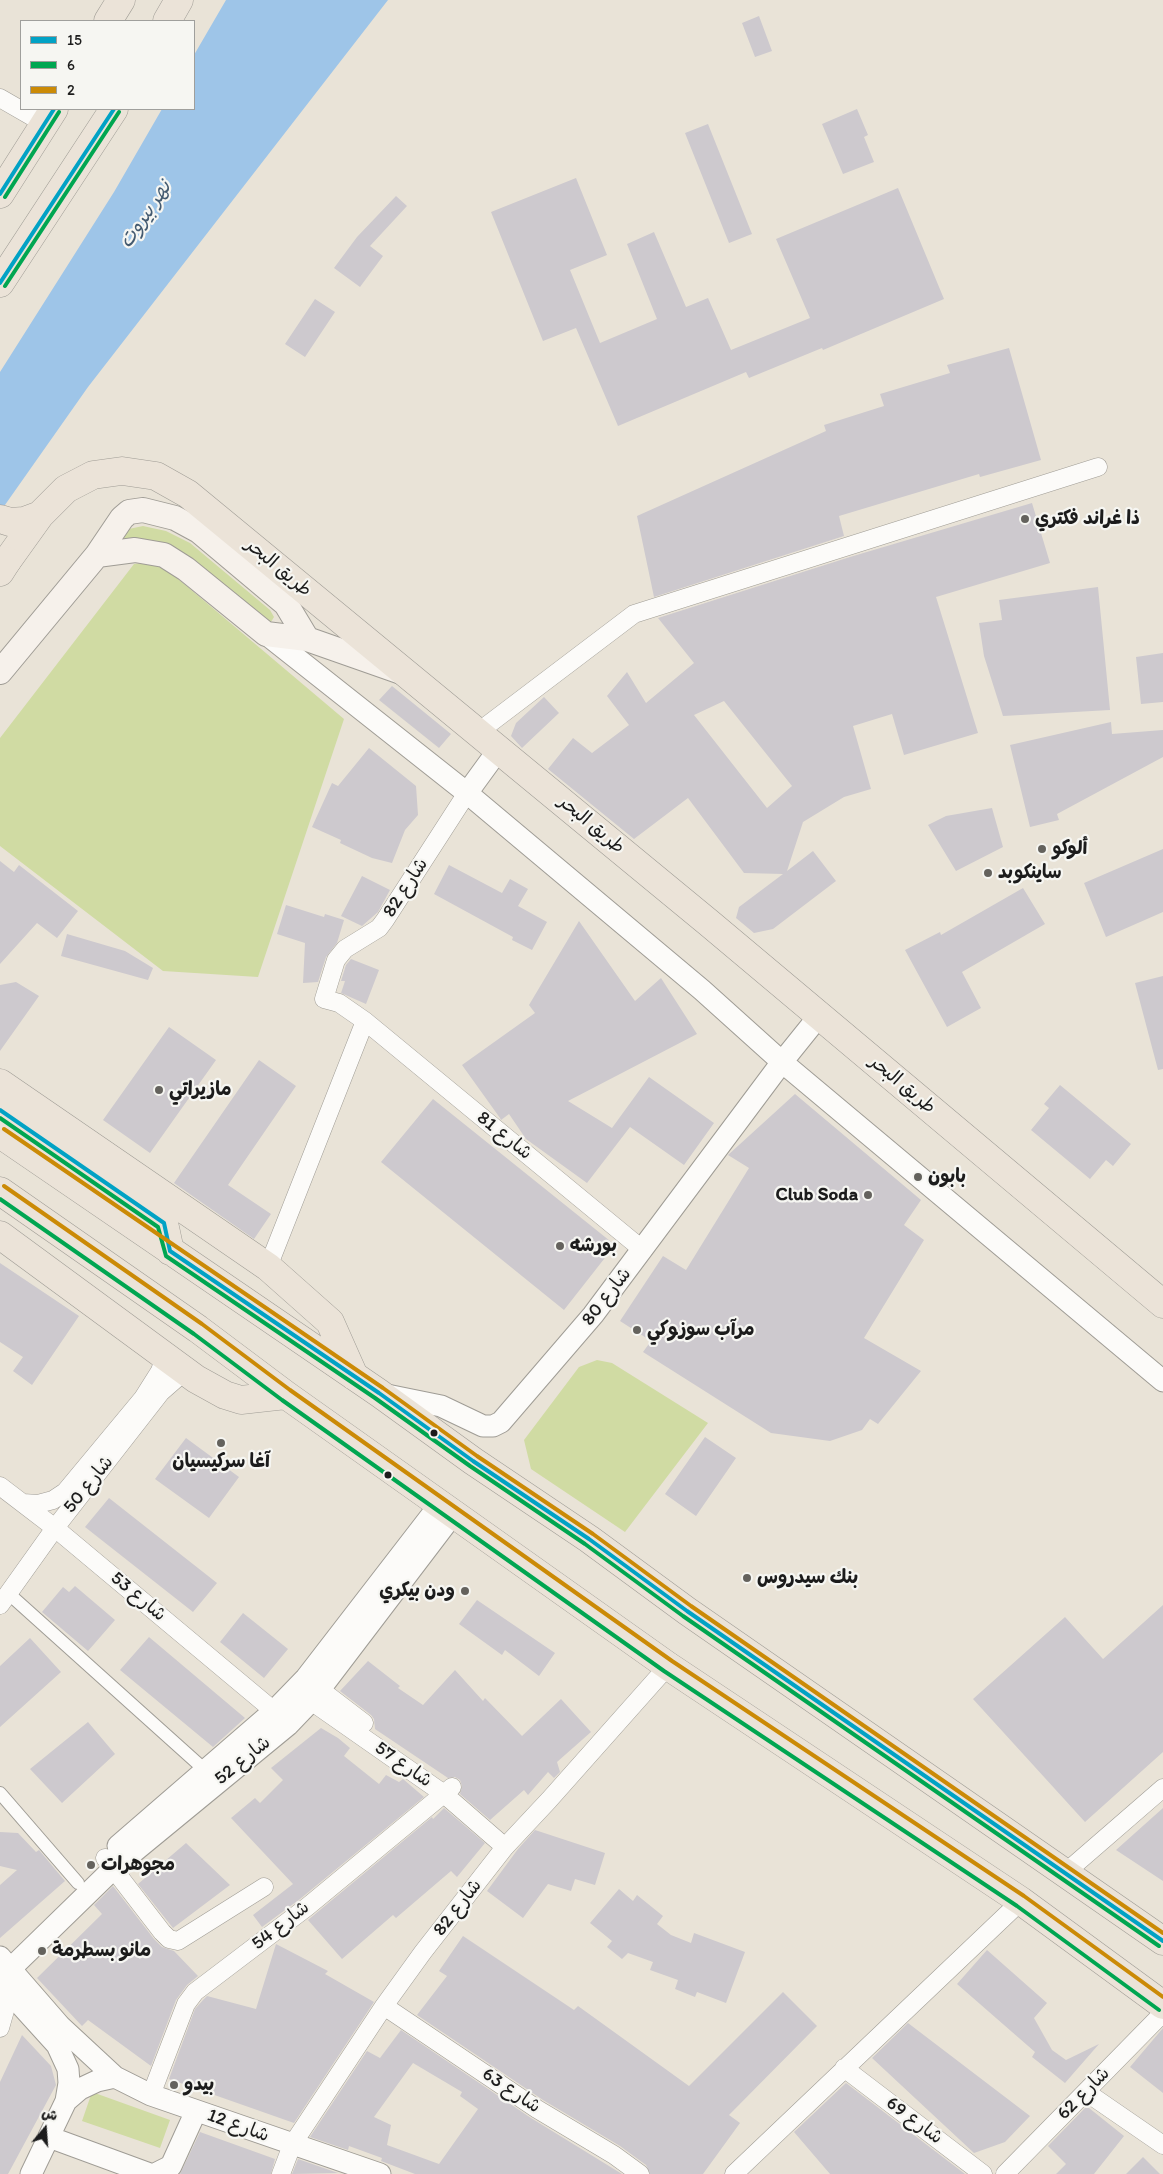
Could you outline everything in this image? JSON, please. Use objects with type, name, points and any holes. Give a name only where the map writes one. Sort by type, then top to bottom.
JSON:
[{"type":"highway","points":[[109,20],[122,0]]},
{"type":"highway","points":[[168,20],[179,0]]},
{"type":"highway","points":[[0,282],[113,110]]},
{"type":"highway","points":[[0,194],[49,116]]},
{"type":"highway","name":"طريق البحر","points":[[4,567],[40,515],[66,489],[93,475],[122,471],[156,476],[188,494],[477,733],[499,749],[1163,1304]]},
{"type":"highway","points":[[0,519],[10,522],[24,522],[40,515]]},
{"type":"highway","points":[[0,526],[6,544],[4,567]]},
{"type":"highway","points":[[0,1083],[268,1266],[330,1322],[354,1376]]},
{"type":"highway","points":[[0,1110],[164,1223],[170,1251]]},
{"type":"highway","points":[[0,1134],[379,1393],[696,1617],[1163,1941]]},
{"type":"highway","points":[[0,1191],[198,1329],[286,1395],[668,1666],[1020,1901],[1163,2005]]},
{"type":"highway","points":[[0,1235],[175,1364],[220,1392],[241,1400],[286,1395]]},
{"type":"main road","points":[[0,672],[97,555],[122,518],[130,512],[143,510],[175,518],[199,531],[286,604],[307,639]]},
{"type":"main road","points":[[97,555],[135,550],[164,555],[186,569],[266,634],[307,639],[408,675]]},
{"type":"street","points":[[0,98],[20,105]]},
{"type":"street","points":[[33,110],[49,116]]},
{"type":"street","points":[[477,733],[634,614],[1051,480],[1098,467]]},
{"type":"street","points":[[266,634],[467,793],[702,990],[782,1062],[1163,1381]]},
{"type":"street","points":[[467,793],[499,749]]},
{"type":"street","name":"شارع 82","points":[[324,999],[336,960],[345,949],[379,928],[390,915],[467,793]]},
{"type":"street","name":"شارع 81","points":[[324,999],[339,1003],[366,1021],[643,1250]]},
{"type":"street","name":"شارع 80","points":[[379,1393],[441,1406],[483,1426],[493,1426],[501,1422],[579,1333],[782,1062],[819,1016]]},
{"type":"street","points":[[268,1266],[366,1021]]},
{"type":"street","points":[[23,1503],[38,1504],[53,1500],[66,1492],[102,1458],[152,1385],[175,1364]]},
{"type":"street","name":"شارع 50","points":[[4,1599],[102,1458],[161,1392],[175,1364]]},
{"type":"street","name":"شارع 53","points":[[0,1486],[54,1528],[274,1711]]},
{"type":"street","name":"شارع 52","points":[[3,1971],[78,1883],[109,1863],[288,1725],[308,1689],[447,1508]]},
{"type":"street","points":[[4,1599],[205,1770]]},
{"type":"street","name":"شارع 82","points":[[281,2174],[292,2145],[384,2006],[404,1982],[423,1952],[508,1844],[550,1800],[668,1666]]},
{"type":"street","name":"شارع 52","points":[[3,1971],[109,1863],[205,1770],[274,1711],[308,1689]]},
{"type":"street","name":"شارع 57","points":[[308,1689],[448,1790],[508,1844]]},
{"type":"street","points":[[1065,1874],[1163,1788]]},
{"type":"street","name":"شارع 54","points":[[151,2095],[186,2004],[195,1992],[307,1906],[448,1790]]},
{"type":"street","points":[[0,1793],[78,1883]]},
{"type":"street","points":[[109,1863],[162,1932],[169,1939],[178,1941],[264,1887]]},
{"type":"street","points":[[734,2174],[1020,1901]]},
{"type":"street","points":[[0,2028],[3,1971]]},
{"type":"street","points":[[3,1971],[57,2045],[64,2057],[69,2082],[66,2101],[31,2174]]},
{"type":"street","name":"شارع 12","points":[[3,1971],[115,2077],[151,2095],[380,2174]]},
{"type":"street","name":"شارع 63","points":[[384,2006],[537,2109],[614,2155],[640,2174]]},
{"type":"street","name":"شارع 62","points":[[1005,2174],[1163,2013]]},
{"type":"street","name":"شارع 69","points":[[844,2068],[983,2174]]},
{"type":"street","points":[[66,2101],[80,2089],[97,2081],[115,2077]]},
{"type":"street","points":[[1086,2092],[1163,2145]]},
{"type":"street","points":[[155,2174],[171,2166],[196,2111]]},
{"type":"street","points":[[49,2137],[150,2174]]},
{"type":"green space","points":[[143,526],[166,531],[190,543],[270,610],[274,617],[271,622],[265,622],[193,565],[106,551],[124,530]]},
{"type":"green space","points":[[157,561],[344,719],[258,977],[163,971],[0,846],[0,738],[134,564]]},
{"type":"green space","points":[[597,1360],[612,1363],[708,1423],[625,1532],[531,1469],[524,1440],[579,1367]]},
{"type":"green space","points":[[92,2092],[170,2120],[160,2148],[82,2121]]},
{"type":"water","name":"نهر بيروت","points":[[226,0],[388,0],[88,387],[0,512],[0,372],[114,192],[161,110],[195,110],[195,53]]},
{"type":"building","points":[[759,16],[772,51],[755,57],[742,23]]},
{"type":"building","points":[[857,109],[868,135],[864,137],[874,162],[843,174],[822,124]]},
{"type":"building","points":[[708,124],[752,234],[729,243],[685,133]]},
{"type":"building","points":[[576,178],[607,255],[570,270],[600,343],[657,319],[627,244],[654,232],[686,307],[708,298],[731,350],[810,318],[776,239],[898,188],[944,299],[823,350],[822,348],[749,378],[746,372],[618,426],[576,328],[543,341],[491,212]]},
{"type":"building","points":[[396,196],[407,206],[370,246],[383,256],[360,287],[334,268],[357,237]]},
{"type":"building","points":[[315,299],[335,312],[305,357],[285,344]]},
{"type":"building","points":[[1009,348],[1041,460],[980,477],[979,474],[839,516],[844,536],[654,597],[637,516],[826,431],[824,425],[884,406],[880,394],[950,373],[947,365]]},
{"type":"building","points":[[1032,503],[1050,563],[936,597],[978,733],[904,755],[892,714],[853,726],[871,789],[844,797],[803,822],[787,871],[813,851],[836,881],[773,929],[754,933],[736,918],[739,907],[783,874],[744,873],[688,798],[634,839],[548,769],[573,738],[592,753],[629,725],[607,696],[627,672],[646,703],[694,663],[658,618],[850,557]],"holes":[[[724,701],[792,786],[767,808],[694,715]]]},
{"type":"building","points":[[1098,587],[1110,710],[1003,716],[984,656],[979,623],[1002,620],[999,600]]},
{"type":"building","points":[[1163,653],[1163,702],[1141,704],[1136,657]]},
{"type":"building","points":[[392,686],[451,734],[439,748],[379,700]]},
{"type":"building","points":[[544,697],[559,713],[522,748],[511,736],[516,723]]},
{"type":"building","points":[[1111,722],[1112,734],[1163,730],[1163,757],[1057,814],[1059,820],[1030,827],[1010,745]]},
{"type":"building","points":[[369,748],[416,786],[418,815],[405,830],[392,863],[372,858],[340,843],[341,840],[312,827],[332,783],[338,786]]},
{"type":"building","points":[[992,808],[1003,847],[956,871],[928,825],[946,816]]},
{"type":"building","points":[[1163,849],[1163,912],[1106,937],[1084,883]]},
{"type":"building","points":[[0,861],[14,872],[19,865],[78,911],[57,938],[37,923],[0,964]]},
{"type":"building","points":[[449,865],[502,893],[510,879],[528,889],[518,906],[547,922],[532,950],[512,940],[513,937],[434,894]]},
{"type":"building","points":[[362,876],[390,890],[378,912],[362,926],[341,916]]},
{"type":"building","points":[[1023,888],[1045,924],[962,972],[981,1008],[947,1027],[905,950],[940,932],[941,935]]},
{"type":"building","points":[[286,905],[324,917],[325,914],[344,920],[337,943],[326,957],[318,982],[303,983],[305,943],[277,934]]},
{"type":"building","points":[[579,921],[635,1001],[661,978],[697,1034],[568,1101],[612,1128],[649,1077],[714,1123],[684,1165],[630,1127],[587,1183],[526,1139],[509,1114],[501,1120],[462,1065],[535,1013],[529,1005]]},
{"type":"building","points":[[67,934],[125,951],[153,968],[148,980],[61,956]]},
{"type":"building","points":[[351,959],[379,970],[366,1004],[341,993],[345,981],[341,981],[346,965]]},
{"type":"building","points":[[1163,976],[1163,1069],[1158,1070],[1135,983]]},
{"type":"building","points":[[16,982],[39,996],[0,1051],[0,985]]},
{"type":"building","name":"مازيراتي","points":[[169,1027],[216,1060],[150,1153],[103,1120]]},
{"type":"building","points":[[259,1060],[296,1086],[228,1185],[271,1214],[254,1239],[174,1183]]},
{"type":"building","points":[[1060,1085],[1131,1144],[1113,1166],[1106,1160],[1090,1179],[1031,1130],[1049,1108],[1044,1104]]},
{"type":"building","points":[[795,1094],[921,1200],[904,1225],[924,1240],[864,1338],[921,1371],[878,1424],[870,1419],[862,1430],[830,1441],[771,1433],[643,1352],[651,1341],[620,1321],[663,1256],[686,1270],[749,1168],[728,1155]]},
{"type":"building","points":[[433,1099],[615,1245],[564,1310],[381,1162]]},
{"type":"building","points":[[0,1263],[79,1316],[32,1385],[13,1371],[23,1357],[0,1342]]},
{"type":"building","points":[[705,1437],[736,1458],[696,1516],[665,1494]]},
{"type":"building","points":[[186,1438],[239,1477],[209,1518],[155,1479]]},
{"type":"building","points":[[109,1498],[217,1583],[193,1612],[85,1527]]},
{"type":"building","points":[[75,1586],[115,1620],[88,1651],[42,1612],[63,1587],[69,1592]]},
{"type":"building","points":[[477,1600],[555,1653],[539,1676],[505,1650],[502,1655],[459,1624]]},
{"type":"building","points":[[1163,1605],[1163,1752],[1085,1822],[973,1699],[1065,1617],[1103,1659]]},
{"type":"building","points":[[243,1613],[288,1649],[264,1678],[220,1642]]},
{"type":"building","points":[[149,1637],[245,1718],[213,1747],[120,1670]]},
{"type":"building","points":[[30,1638],[61,1672],[0,1727],[0,1666]]},
{"type":"building","points":[[368,1661],[400,1686],[398,1688],[423,1705],[455,1670],[483,1701],[485,1698],[522,1736],[561,1699],[591,1732],[557,1762],[560,1772],[554,1778],[548,1772],[528,1795],[524,1790],[490,1820],[460,1794],[462,1786],[460,1780],[455,1777],[448,1778],[375,1729],[374,1719],[371,1715],[340,1691]]},
{"type":"building","points":[[88,1722],[115,1754],[62,1803],[30,1769]]},
{"type":"building","points":[[321,1728],[350,1748],[344,1756],[379,1784],[386,1775],[399,1782],[403,1779],[424,1797],[300,1899],[262,1927],[253,1915],[293,1884],[231,1818],[255,1798],[260,1803],[283,1780],[271,1768]]},
{"type":"building","points":[[444,1808],[485,1843],[457,1877],[451,1871],[396,1918],[393,1915],[342,1959],[308,1920]]},
{"type":"building","points":[[1163,1808],[1163,1881],[1116,1850]]},
{"type":"building","points":[[535,1830],[605,1853],[595,1885],[575,1879],[571,1891],[548,1884],[523,1918],[487,1891],[518,1849]]},
{"type":"building","points":[[0,1832],[18,1833],[36,1852],[39,1850],[65,1881],[0,1938],[0,1885],[17,1870],[0,1866]]},
{"type":"building","points":[[186,1843],[230,1885],[173,1928],[138,1884]]},
{"type":"building","points":[[113,1886],[154,1939],[162,1947],[174,1951],[198,1976],[187,1985],[176,2000],[151,2066],[88,2020],[82,2026],[37,1978],[102,1914],[94,1905]]},
{"type":"building","points":[[619,1889],[633,1901],[637,1895],[663,1916],[657,1924],[671,1935],[691,1943],[694,1933],[745,1952],[726,2003],[697,1992],[695,1997],[675,1989],[678,1980],[650,1970],[653,1962],[628,1953],[622,1959],[607,1947],[612,1941],[590,1923]]},
{"type":"building","points":[[463,1936],[574,2010],[578,2006],[689,2086],[783,1992],[817,2026],[729,2115],[740,2123],[703,2174],[650,2174],[646,2165],[620,2146],[543,2100],[417,2015],[447,1976],[439,1971]]},
{"type":"building","points":[[276,1944],[328,1971],[325,1974],[374,2002],[294,2123],[169,2079],[195,2009],[207,1996],[256,2009]]},
{"type":"building","points":[[987,1950],[1047,2003],[1034,2018],[1052,2050],[1066,2060],[1099,2044],[1065,2083],[1032,2057],[1035,2052],[957,1984]]},
{"type":"building","points":[[908,2023],[1030,2116],[1005,2142],[974,2153],[872,2058]]},
{"type":"building","points":[[1163,2028],[1163,2093],[1130,2067]]},
{"type":"building","points":[[401,2030],[531,2118],[622,2174],[415,2174],[381,2161],[382,2158],[349,2146],[348,2150],[310,2137],[367,2051],[380,2058]],"holes":[[[413,2063],[462,2092],[460,2096],[478,2109],[439,2164],[387,2145],[391,2125],[374,2117]]]},
{"type":"building","points":[[22,2035],[51,2066],[56,2085],[8,2174],[0,2174],[0,2082]]},
{"type":"building","points":[[846,2083],[965,2174],[830,2174],[794,2132]]},
{"type":"building","points":[[1085,2108],[1089,2108],[1124,2136],[1094,2174],[1056,2174],[1066,2164],[1048,2146]]},
{"type":"building","points":[[200,2132],[275,2159],[271,2174],[180,2174]]},
{"type":"building","points":[[1143,2157],[1160,2174],[1126,2174]]},
{"type":"building","points":[[298,2159],[338,2173],[292,2174]]},
{"type":"transit line","name":"15","points":[[0,194],[53,110]]},
{"type":"transit line","name":"15","points":[[0,283],[113,110]]},
{"type":"transit line","name":"6","points":[[5,197],[59,112]]},
{"type":"transit line","name":"6","points":[[5,286],[119,112]]},
{"type":"transit line","name":"15","points":[[0,1110],[164,1223],[170,1251]]},
{"type":"transit line","name":"6","points":[[0,1118],[158,1227],[166,1256],[375,1398],[470,1466],[585,1544],[683,1616],[1159,1946]]},
{"type":"transit line","name":"2","points":[[4,1129],[383,1388],[477,1456],[593,1534],[691,1606],[1163,1933]]},
{"type":"transit line","name":"2","points":[[4,1186],[202,1324],[290,1390],[672,1661],[1024,1896],[1163,1997]]},
{"type":"transit line","name":"6","points":[[0,1199],[194,1334],[282,1400],[664,1671],[1017,1906],[1159,2010]]},
{"type":"transit line","name":"15","points":[[170,1251],[379,1393],[473,1461],[589,1539],[687,1611],[1163,1941]]},
{"type":"place","name":"ذا غراند فكتري","points":[[1025,519]]},
{"type":"place","name":"ألوكو","points":[[1042,849]]},
{"type":"place","name":"ساينكوبد","points":[[988,873]]},
{"type":"place","name":"مازيراتي","points":[[159,1090]]},
{"type":"place","name":"بابون","points":[[918,1177]]},
{"type":"place","name":"Club Soda","points":[[868,1195]]},
{"type":"place","name":"بورشه","points":[[560,1246]]},
{"type":"place","name":"مرآب سوزوكي","points":[[637,1330]]},
{"type":"place","name":"آغا سركيسيان","points":[[221,1443]]},
{"type":"place","name":"بنك سيدروس","points":[[747,1578]]},
{"type":"place","name":"ودن بيكري","points":[[465,1591]]},
{"type":"place","name":"مجوهرات","points":[[91,1865]]},
{"type":"place","name":"مانو بسطرمة","points":[[42,1951]]},
{"type":"place","name":"بيدو","points":[[174,2085]]}]
